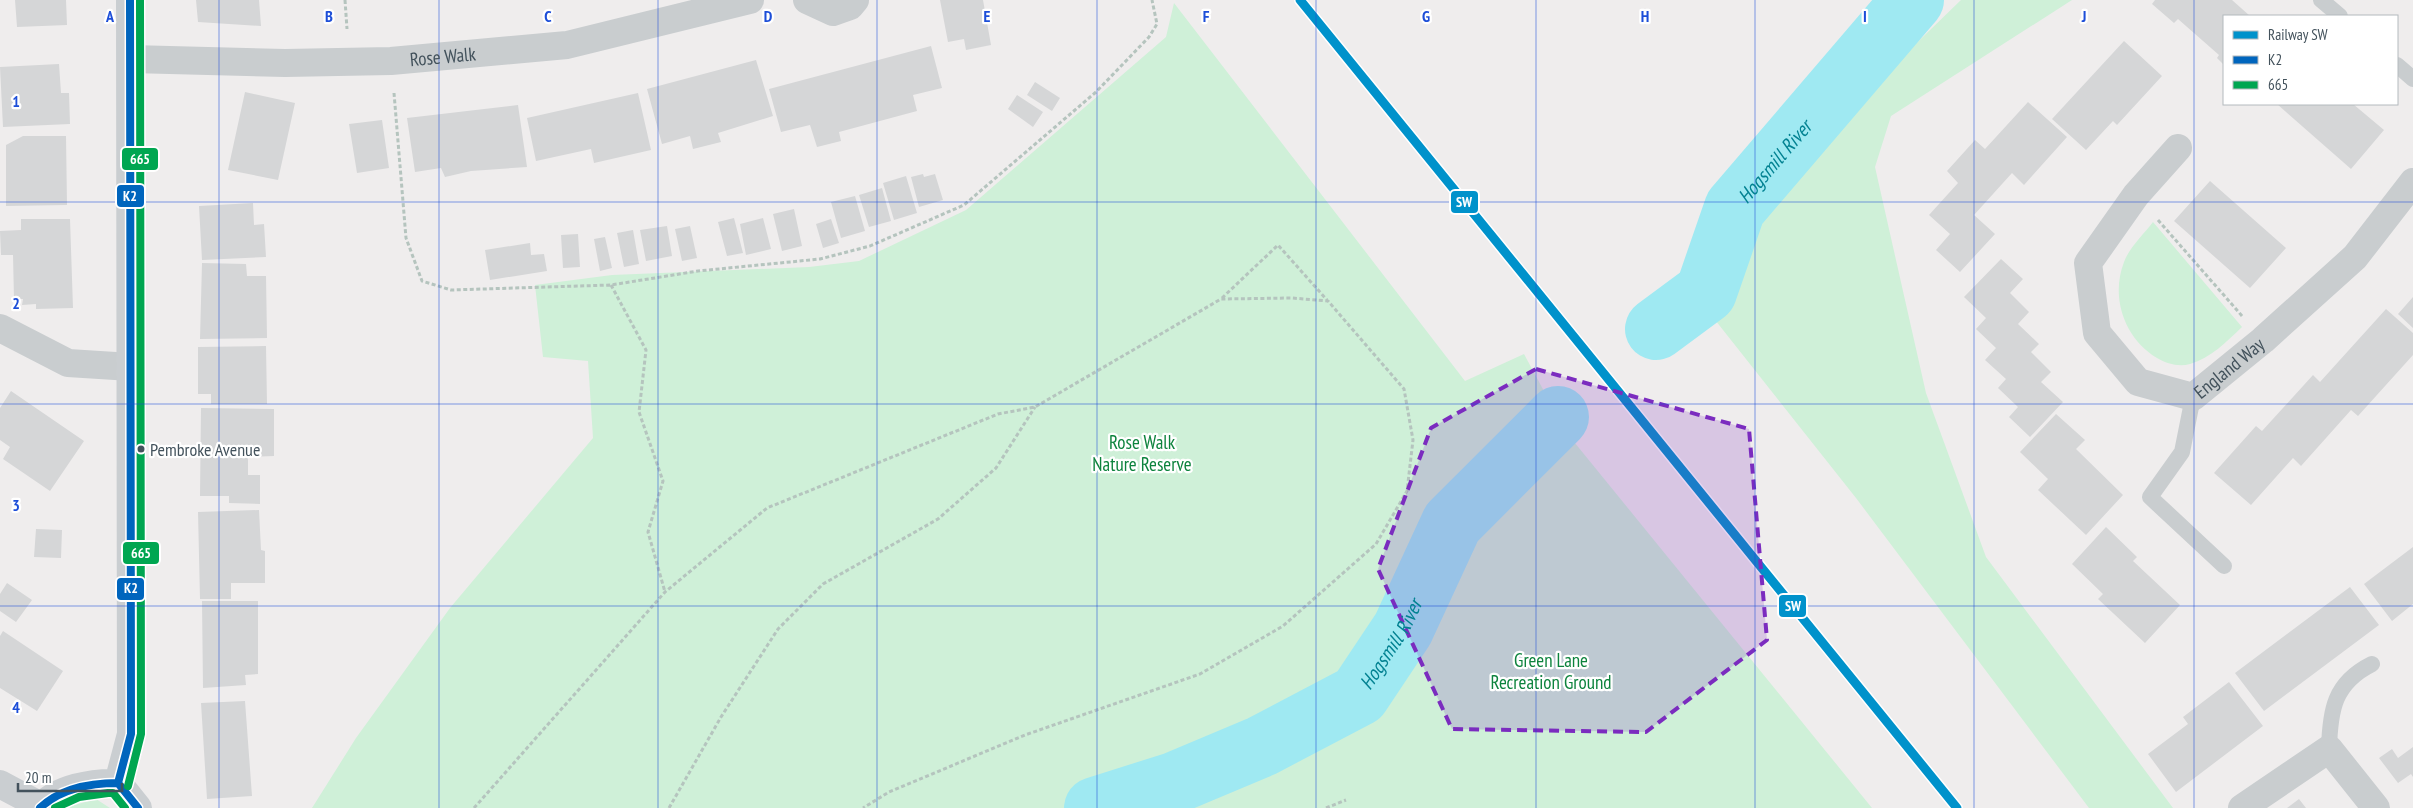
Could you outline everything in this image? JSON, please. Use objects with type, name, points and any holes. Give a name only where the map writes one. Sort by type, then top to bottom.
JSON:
[{"type":"street","points":[[118,783],[131,734],[130,0]]},
{"type":"street","name":"Rose Walk","points":[[131,60],[285,63],[391,61],[567,46],[750,0]]},
{"type":"street","points":[[807,0],[833,12],[850,6],[855,0]]},
{"type":"street","name":"England Way","points":[[2178,148],[2136,195],[2088,264],[2097,333],[2138,382],[2193,397],[2263,340],[2355,257],[2413,182]]},
{"type":"street","points":[[0,328],[68,363],[131,367]]},
{"type":"street","points":[[2242,808],[2329,749],[2376,808]]},
{"type":"street","points":[[0,784],[40,807],[71,788],[99,782],[118,783],[138,808]]},
{"type":"lane","points":[[2321,0],[2339,15]]},
{"type":"lane","points":[[2398,66],[2413,79]]},
{"type":"lane","points":[[2193,397],[2182,452],[2150,497],[2224,566]]},
{"type":"lane","points":[[2329,749],[2332,710],[2340,692],[2354,674],[2372,664]]},
{"type":"path","points":[[391,61],[406,238],[422,281],[451,290],[611,285],[698,271],[820,259],[870,246],[964,205],[1096,92],[1149,37],[1157,24],[1152,0]]},
{"type":"path","points":[[2136,195],[2263,340]]},
{"type":"path","points":[[474,808],[665,592],[767,508],[998,414],[1035,407],[1221,299],[1278,245],[1404,389],[1414,440],[1407,491],[1376,544],[1283,626],[1200,674],[1025,735],[889,792],[863,808]]},
{"type":"path","points":[[611,285],[646,350],[639,412],[663,481],[648,532],[665,592]]},
{"type":"path","points":[[1221,299],[1292,298],[1328,301]]},
{"type":"path","points":[[670,808],[721,717],[778,629],[823,584],[930,524],[946,513],[996,468],[1035,407]]},
{"type":"path","points":[[1326,808],[1346,800]]},
{"type":"highlighted area","points":[[1536,369],[1749,429],[1767,640],[1646,732],[1452,729],[1378,569],[1431,428]]},
{"type":"green space","points":[[1961,0],[2072,0],[1891,116],[1875,167],[1926,393],[1986,557],[2173,808],[2089,808],[1856,498],[1708,311],[1721,292],[1745,220],[1866,92]]},
{"type":"green space","name":"Rose Walk Nature Reserve","points":[[1174,3],[1465,381],[1524,354],[1566,432],[1872,808],[312,808],[356,738],[450,608],[593,438],[588,361],[543,357],[535,285],[612,275],[809,267],[859,261],[966,210],[1166,37]]},
{"type":"green space","points":[[2153,222],[2242,327],[2211,354],[2190,364],[2173,364],[2157,358],[2136,340],[2123,316],[2119,290],[2124,262],[2133,246]]},
{"type":"green space","points":[[96,799],[110,808],[70,808],[71,806]]},
{"type":"building","points":[[15,0],[66,0],[67,25],[17,27]]},
{"type":"building","points":[[196,0],[259,0],[261,26],[198,22]]},
{"type":"building","points":[[940,0],[983,0],[991,45],[966,50],[964,39],[948,42]]},
{"type":"building","points":[[2155,0],[2232,0],[2249,15],[2223,15],[2223,64],[2217,58],[2219,55],[2178,19],[2174,23],[2152,4]]},
{"type":"building","points":[[2124,41],[2162,76],[2117,125],[2113,121],[2086,150],[2052,119]]},
{"type":"building","points":[[931,46],[942,88],[913,95],[917,111],[839,132],[841,141],[817,147],[810,125],[781,132],[769,89]]},
{"type":"building","points":[[756,60],[773,116],[718,133],[721,142],[693,149],[690,136],[662,144],[647,89]]},
{"type":"building","points":[[59,64],[61,93],[69,93],[70,124],[3,127],[0,67]]},
{"type":"building","points":[[1035,82],[1060,98],[1052,111],[1027,95]]},
{"type":"building","points":[[245,92],[295,103],[278,180],[228,170]]},
{"type":"building","points":[[638,93],[651,150],[594,163],[591,149],[536,161],[527,118]]},
{"type":"building","points":[[1017,95],[1043,112],[1033,127],[1008,109]]},
{"type":"building","points":[[2028,102],[2067,137],[2024,185],[2012,173],[1974,215],[1995,234],[1960,272],[1936,250],[1950,234],[1929,215],[1958,183],[1947,171],[1975,140],[1985,149]]},
{"type":"building","points":[[518,105],[527,167],[471,171],[445,177],[441,168],[415,172],[407,118]]},
{"type":"building","points":[[2278,105],[2354,105],[2384,130],[2351,169]]},
{"type":"building","points":[[382,120],[389,168],[357,173],[349,124]]},
{"type":"building","points":[[23,136],[66,136],[67,205],[6,206],[6,145]]},
{"type":"building","points":[[923,174],[924,177],[935,174],[943,200],[919,207],[911,177]]},
{"type":"building","points":[[906,176],[917,213],[894,220],[883,183]]},
{"type":"building","points":[[2210,181],[2286,248],[2250,288],[2174,221]]},
{"type":"building","points":[[882,188],[891,221],[869,227],[859,195]]},
{"type":"building","points":[[855,196],[865,231],[841,238],[831,202]]},
{"type":"building","points":[[253,203],[254,225],[264,224],[266,257],[202,260],[199,206]]},
{"type":"building","points":[[794,209],[802,246],[782,251],[773,214]]},
{"type":"building","points":[[734,218],[743,253],[727,256],[718,222]]},
{"type":"building","points":[[763,218],[771,249],[746,255],[740,224]]},
{"type":"building","points":[[21,219],[70,219],[73,308],[36,309],[36,304],[22,305],[23,299],[14,299],[13,255],[1,255],[0,231],[21,230]]},
{"type":"building","points":[[831,219],[839,243],[823,248],[816,224]]},
{"type":"building","points":[[667,226],[672,256],[646,261],[640,230]]},
{"type":"building","points":[[690,226],[697,258],[682,261],[675,229]]},
{"type":"building","points":[[633,230],[639,264],[624,267],[617,233]]},
{"type":"building","points":[[578,234],[580,267],[563,268],[561,235]]},
{"type":"building","points":[[605,237],[612,268],[600,271],[594,239]]},
{"type":"building","points":[[530,243],[531,255],[544,254],[547,271],[490,280],[485,250]]},
{"type":"building","points":[[2001,259],[2023,279],[2010,293],[2029,312],[2018,324],[2039,344],[2031,352],[2051,372],[2041,382],[2063,402],[2030,437],[2009,417],[2018,407],[1998,388],[2006,379],[1985,360],[1996,348],[1976,329],[1986,318],[1964,297]]},
{"type":"building","points":[[202,263],[246,264],[247,276],[266,276],[267,338],[200,339]]},
{"type":"building","points":[[2413,297],[2413,328],[2398,314]]},
{"type":"building","points":[[2386,309],[2413,333],[2413,355],[2358,416],[2351,410],[2301,466],[2293,458],[2251,505],[2214,473],[2256,426],[2262,431],[2313,375],[2320,382]]},
{"type":"building","points":[[266,346],[267,404],[211,404],[211,394],[198,394],[198,347]]},
{"type":"building","points":[[11,391],[84,441],[50,491],[3,459],[10,447],[0,440],[0,408]]},
{"type":"building","points":[[201,408],[274,409],[274,456],[248,457],[248,475],[260,475],[260,504],[229,503],[229,496],[200,496]]},
{"type":"building","points":[[2056,414],[2085,440],[2076,449],[2123,495],[2086,535],[2038,490],[2048,479],[2020,452]]},
{"type":"building","points":[[259,510],[261,550],[265,551],[265,583],[231,583],[231,599],[200,599],[198,512]]},
{"type":"building","points":[[2106,527],[2137,557],[2133,561],[2180,605],[2145,643],[2098,599],[2103,594],[2072,564]]},
{"type":"building","points":[[36,529],[62,530],[61,558],[34,557]]},
{"type":"building","points":[[2413,547],[2413,604],[2392,621],[2364,584]]},
{"type":"building","points":[[7,583],[32,600],[16,622],[0,611],[0,594]]},
{"type":"building","points":[[2350,587],[2379,625],[2264,711],[2235,673]]},
{"type":"building","points":[[202,601],[258,601],[258,674],[245,675],[246,685],[203,688]]},
{"type":"building","points":[[3,631],[63,671],[37,711],[0,688],[0,636]]},
{"type":"building","points":[[2229,682],[2263,726],[2176,792],[2148,754],[2188,724],[2183,717]]},
{"type":"building","points":[[245,701],[252,796],[207,799],[201,703]]},
{"type":"building","points":[[2413,747],[2413,777],[2411,774],[2398,783],[2379,758],[2392,749],[2398,758]]},
{"type":"building","points":[[2299,799],[2306,808],[2287,808]]},
{"type":"waterway","name":"Hogsmill River","points":[[1656,329],[1706,292],[1735,208],[1913,0]]},
{"type":"waterway","name":"Hogsmill River","points":[[1095,808],[1174,783],[1262,746],[1359,695],[1403,629],[1452,523],[1558,417]]},
{"type":"rail line","name":"SW","points":[[1300,0],[1957,808]]},
{"type":"transit line","name":"K2","points":[[118,783],[131,734],[130,0]]},
{"type":"transit line","name":"665","points":[[128,786],[141,734],[140,0]]},
{"type":"transit line","name":"K2","points":[[40,808],[66,791],[97,784],[118,783],[138,808]]},
{"type":"transit line","name":"665","points":[[55,808],[79,797],[108,793],[113,793],[125,808]]},
{"type":"place","name":"Pembroke Avenue","points":[[141,449]]},
{"type":"park label","name":"Green Lane Recreation Ground","points":[[1551,671]]}]
